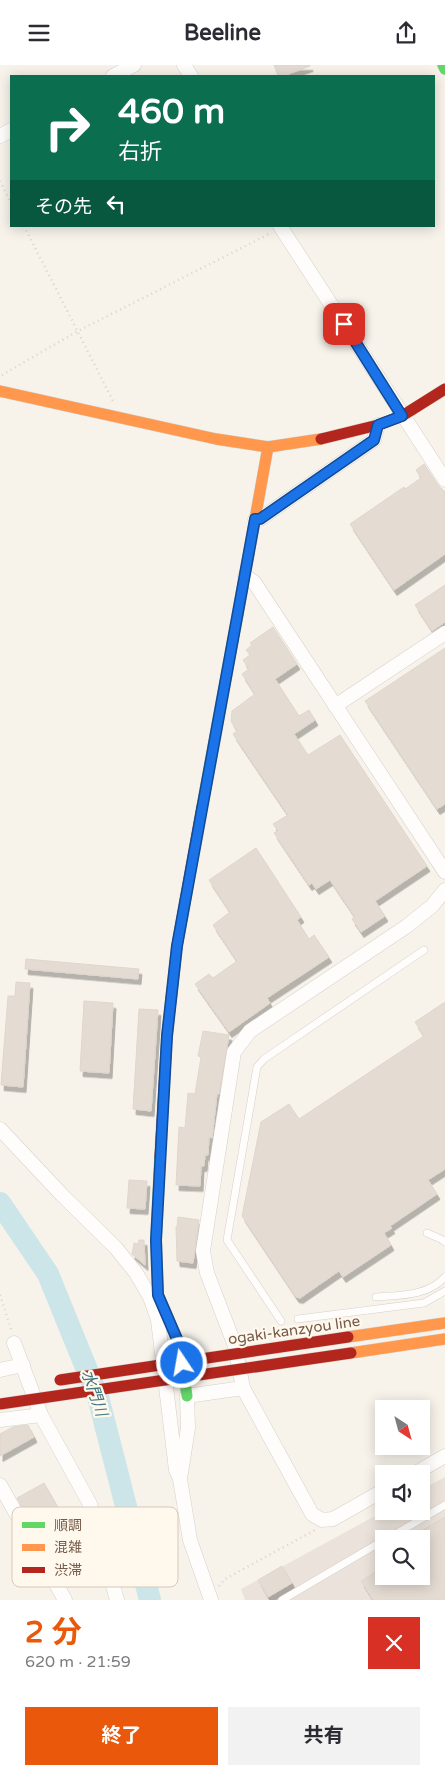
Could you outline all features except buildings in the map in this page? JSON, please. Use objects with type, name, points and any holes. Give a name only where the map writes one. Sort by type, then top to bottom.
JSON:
[{"type":"street","points":[[115,75],[134,65]]},
{"type":"street","points":[[443,65],[445,69]]},
{"type":"street","points":[[281,227],[445,480]]},
{"type":"street","points":[[0,391],[216,439],[268,447],[334,437],[378,425],[402,416],[445,389]]},
{"type":"street","points":[[255,519],[260,519],[374,440],[378,425]]},
{"type":"street","points":[[216,1597],[190,1540],[180,1479],[176,1470],[154,1296],[156,1240],[167,1036],[177,946],[268,447]]},
{"type":"street","points":[[245,576],[254,582],[445,872]]},
{"type":"street","points":[[335,706],[445,633]]},
{"type":"street","points":[[375,1495],[333,1519],[322,1520],[312,1514],[243,1388],[235,1346],[207,1273],[203,1251],[234,1052],[250,1031],[407,925],[432,906],[445,890]]},
{"type":"street","points":[[0,1129],[62,1195],[116,1248],[154,1296],[180,1346],[187,1396],[188,1428],[180,1479]]},
{"type":"street","name":"ogaki-kanzyou line","points":[[19,1386],[445,1323]]},
{"type":"street","name":"ogaki-kanzyou line","points":[[0,1404],[445,1339]]},
{"type":"street","points":[[14,1343],[41,1415],[91,1507]]},
{"type":"street","points":[[0,1370],[23,1365]]},
{"type":"street","points":[[187,1396],[243,1388]]},
{"type":"street","points":[[0,1420],[41,1415]]},
{"type":"street","points":[[430,1465],[445,1456]]},
{"type":"street","points":[[1,1489],[12,1508]]},
{"type":"street","points":[[58,1587],[65,1600]]},
{"type":"street","points":[[113,1587],[117,1600]]},
{"type":"lane","points":[[281,1321],[228,1240],[257,1067],[264,1059],[424,950]]},
{"type":"lane","points":[[427,1233],[441,1239],[445,1243]]},
{"type":"lane","points":[[376,1297],[423,1292],[439,1284],[445,1277]]},
{"type":"lane","points":[[298,1319],[424,1303],[445,1291]]},
{"type":"lane","points":[[402,1530],[445,1505]]},
{"type":"lane","points":[[282,1600],[375,1546]]},
{"type":"path","points":[[0,181],[10,201]]},
{"type":"path","points":[[25,227],[116,407],[115,417]]},
{"type":"path","points":[[0,376],[78,331],[281,227]]},
{"type":"path","points":[[0,1295],[14,1343]]},
{"type":"path","points":[[216,1597],[219,1586],[225,1579],[317,1529],[322,1520]]},
{"type":"shaded area","points":[[445,1477],[445,1600],[245,1600],[241,1589],[375,1516],[375,1520],[430,1520],[430,1485]]},
{"type":"waterway","name":"水門川","points":[[0,1203],[48,1274],[98,1397],[126,1507]]},
{"type":"waterway","name":"水門川","points":[[147,1587],[150,1600]]},
{"type":"traffic: fast","points":[[443,65],[445,69]]},
{"type":"traffic: fast","points":[[202,807],[238,613]]},
{"type":"traffic: fast","points":[[160,1157],[156,1240],[158,1295],[180,1346],[187,1396]]},
{"type":"traffic: slow","points":[[0,391],[216,439],[268,447],[321,439]]},
{"type":"traffic: slow","points":[[238,613],[268,447]]},
{"type":"traffic: slow","points":[[348,1337],[445,1323]]},
{"type":"traffic: slow","points":[[351,1353],[445,1339]]},
{"type":"traffic: jam","points":[[321,439],[378,425],[402,416],[445,389]]},
{"type":"traffic: jam","points":[[160,1157],[167,1036],[177,946],[202,807]]},
{"type":"traffic: jam","points":[[60,1380],[348,1337]]},
{"type":"traffic: jam","points":[[0,1404],[351,1353]]},
{"type":"route","points":[[182,1363],[180,1346],[158,1295],[156,1240],[167,1036],[177,946],[255,519],[260,519],[374,440],[378,425],[402,416],[344,324]]}]
